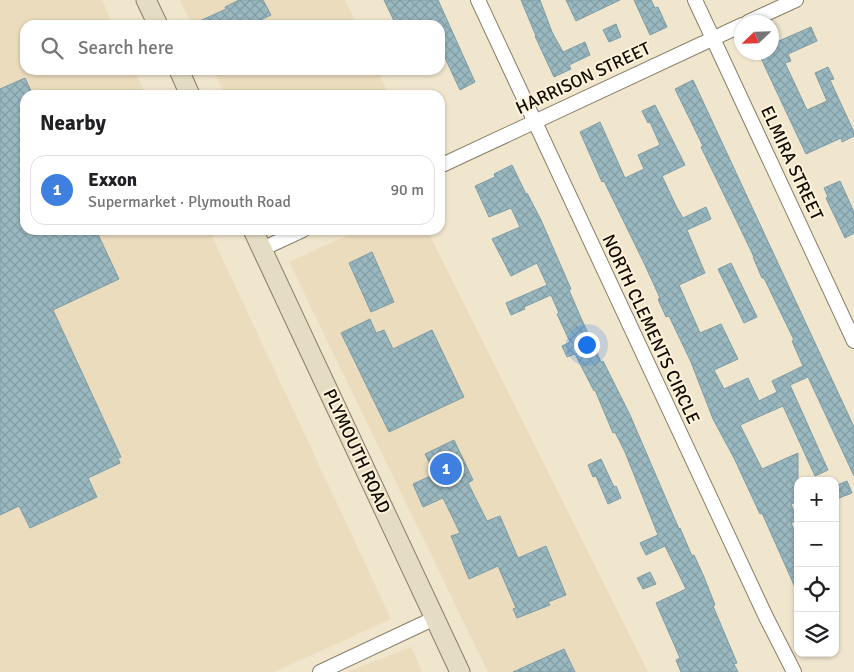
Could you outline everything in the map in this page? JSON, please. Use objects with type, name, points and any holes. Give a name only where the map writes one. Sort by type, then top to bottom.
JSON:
[{"type":"main road","points":[[146,0],[156,20]]},
{"type":"main road","points":[[180,75],[188,90]]},
{"type":"main road","name":"PLYMOUTH ROAD","points":[[255,235],[460,672]]},
{"type":"street","name":"NORTH CLEMENTS CIRCLE","points":[[478,0],[761,608],[794,672]]},
{"type":"street","name":"ELMIRA STREET","points":[[695,0],[854,341]]},
{"type":"street","points":[[763,15],[796,0]]},
{"type":"street","name":"HARRISON STREET","points":[[445,164],[734,29]]},
{"type":"street","points":[[262,249],[292,235]]},
{"type":"street","points":[[320,672],[435,618]]},
{"type":"shaded area","points":[[0,0],[102,0],[111,20],[20,20],[20,75],[136,75],[144,90],[20,90],[20,235],[211,235],[391,619],[274,672],[0,672]]},
{"type":"shaded area","points":[[180,0],[345,0],[355,20],[190,20]]},
{"type":"shaded area","points":[[215,75],[379,75],[387,90],[223,90]]},
{"type":"shaded area","points":[[348,235],[430,235],[648,672],[488,672],[289,262]]},
{"type":"shaded area","points":[[411,647],[422,672],[347,672]]},
{"type":"building","points":[[239,0],[263,0],[271,15],[260,20],[202,20],[226,9],[225,7]]},
{"type":"building","points":[[384,0],[438,0],[475,82],[460,90],[445,58],[445,20],[394,20]]},
{"type":"building","points":[[521,0],[540,0],[552,32],[563,52],[585,42],[590,55],[569,65],[571,69],[554,77]]},
{"type":"building","points":[[566,0],[620,0],[576,21]]},
{"type":"building","points":[[634,0],[651,0],[655,8],[658,7],[667,27],[650,35]]},
{"type":"building","points":[[616,24],[621,37],[609,42],[603,30]]},
{"type":"building","points":[[811,27],[817,41],[788,54],[791,61],[785,63],[807,110],[827,101],[815,73],[828,67],[834,79],[830,80],[854,132],[854,136],[842,142],[841,138],[806,154],[762,60],[779,60],[779,41]]},
{"type":"building","points":[[25,78],[31,90],[20,90],[20,235],[98,235],[119,279],[53,310],[121,457],[118,458],[120,463],[88,478],[97,497],[30,528],[19,506],[0,515],[0,89]]},
{"type":"building","points":[[693,80],[854,427],[854,476],[808,377],[790,385],[828,470],[815,476],[783,406],[740,425],[762,469],[798,453],[798,477],[794,477],[794,503],[791,504],[794,512],[794,522],[791,523],[794,530],[794,585],[762,513],[760,514],[734,458],[713,419],[691,362],[669,316],[666,317],[658,299],[660,298],[644,263],[604,181],[602,182],[580,132],[600,122],[625,178],[644,169],[638,155],[660,145],[650,122],[648,123],[642,111],[655,105],[685,165],[662,176],[676,206],[683,218],[706,207],[711,219],[687,230],[705,273],[679,285],[700,333],[721,324],[738,359],[714,370],[724,389],[748,378],[759,401],[777,392],[772,381],[803,366],[792,341],[794,340],[764,278],[762,278],[754,257],[701,147],[703,146],[675,89]]},
{"type":"building","points":[[512,165],[541,220],[601,362],[603,361],[630,415],[679,529],[704,577],[715,605],[713,606],[737,663],[734,664],[738,672],[681,672],[676,660],[680,658],[656,603],[686,589],[665,546],[646,555],[640,543],[658,535],[625,452],[615,432],[613,433],[595,390],[575,354],[567,357],[562,346],[570,342],[557,314],[559,313],[551,295],[511,315],[506,303],[547,285],[537,263],[511,276],[492,239],[520,227],[511,208],[489,217],[475,186],[495,177],[494,174]]},
{"type":"building","points":[[840,181],[854,212],[854,233],[845,238],[826,198],[828,197],[824,188]]},
{"type":"building","points":[[372,252],[394,302],[371,312],[349,263]]},
{"type":"building","points":[[731,263],[757,317],[744,323],[718,269]]},
{"type":"building","points":[[370,319],[376,333],[384,330],[393,349],[432,330],[464,397],[389,432],[341,333]]},
{"type":"building","points":[[454,440],[473,480],[468,483],[487,521],[500,516],[518,558],[546,546],[566,595],[548,602],[550,605],[517,618],[513,609],[516,608],[498,566],[469,579],[451,536],[460,533],[443,498],[423,507],[413,484],[435,474],[425,454]]},
{"type":"building","points":[[601,459],[621,498],[608,504],[596,476],[593,477],[588,465]]},
{"type":"building","points":[[847,481],[852,493],[839,498],[839,484]]},
{"type":"building","points":[[650,572],[656,584],[643,589],[637,578]]},
{"type":"building","points":[[564,649],[575,672],[513,672]]},
{"type":"place","name":"Exxon","points":[[446,469]]}]
